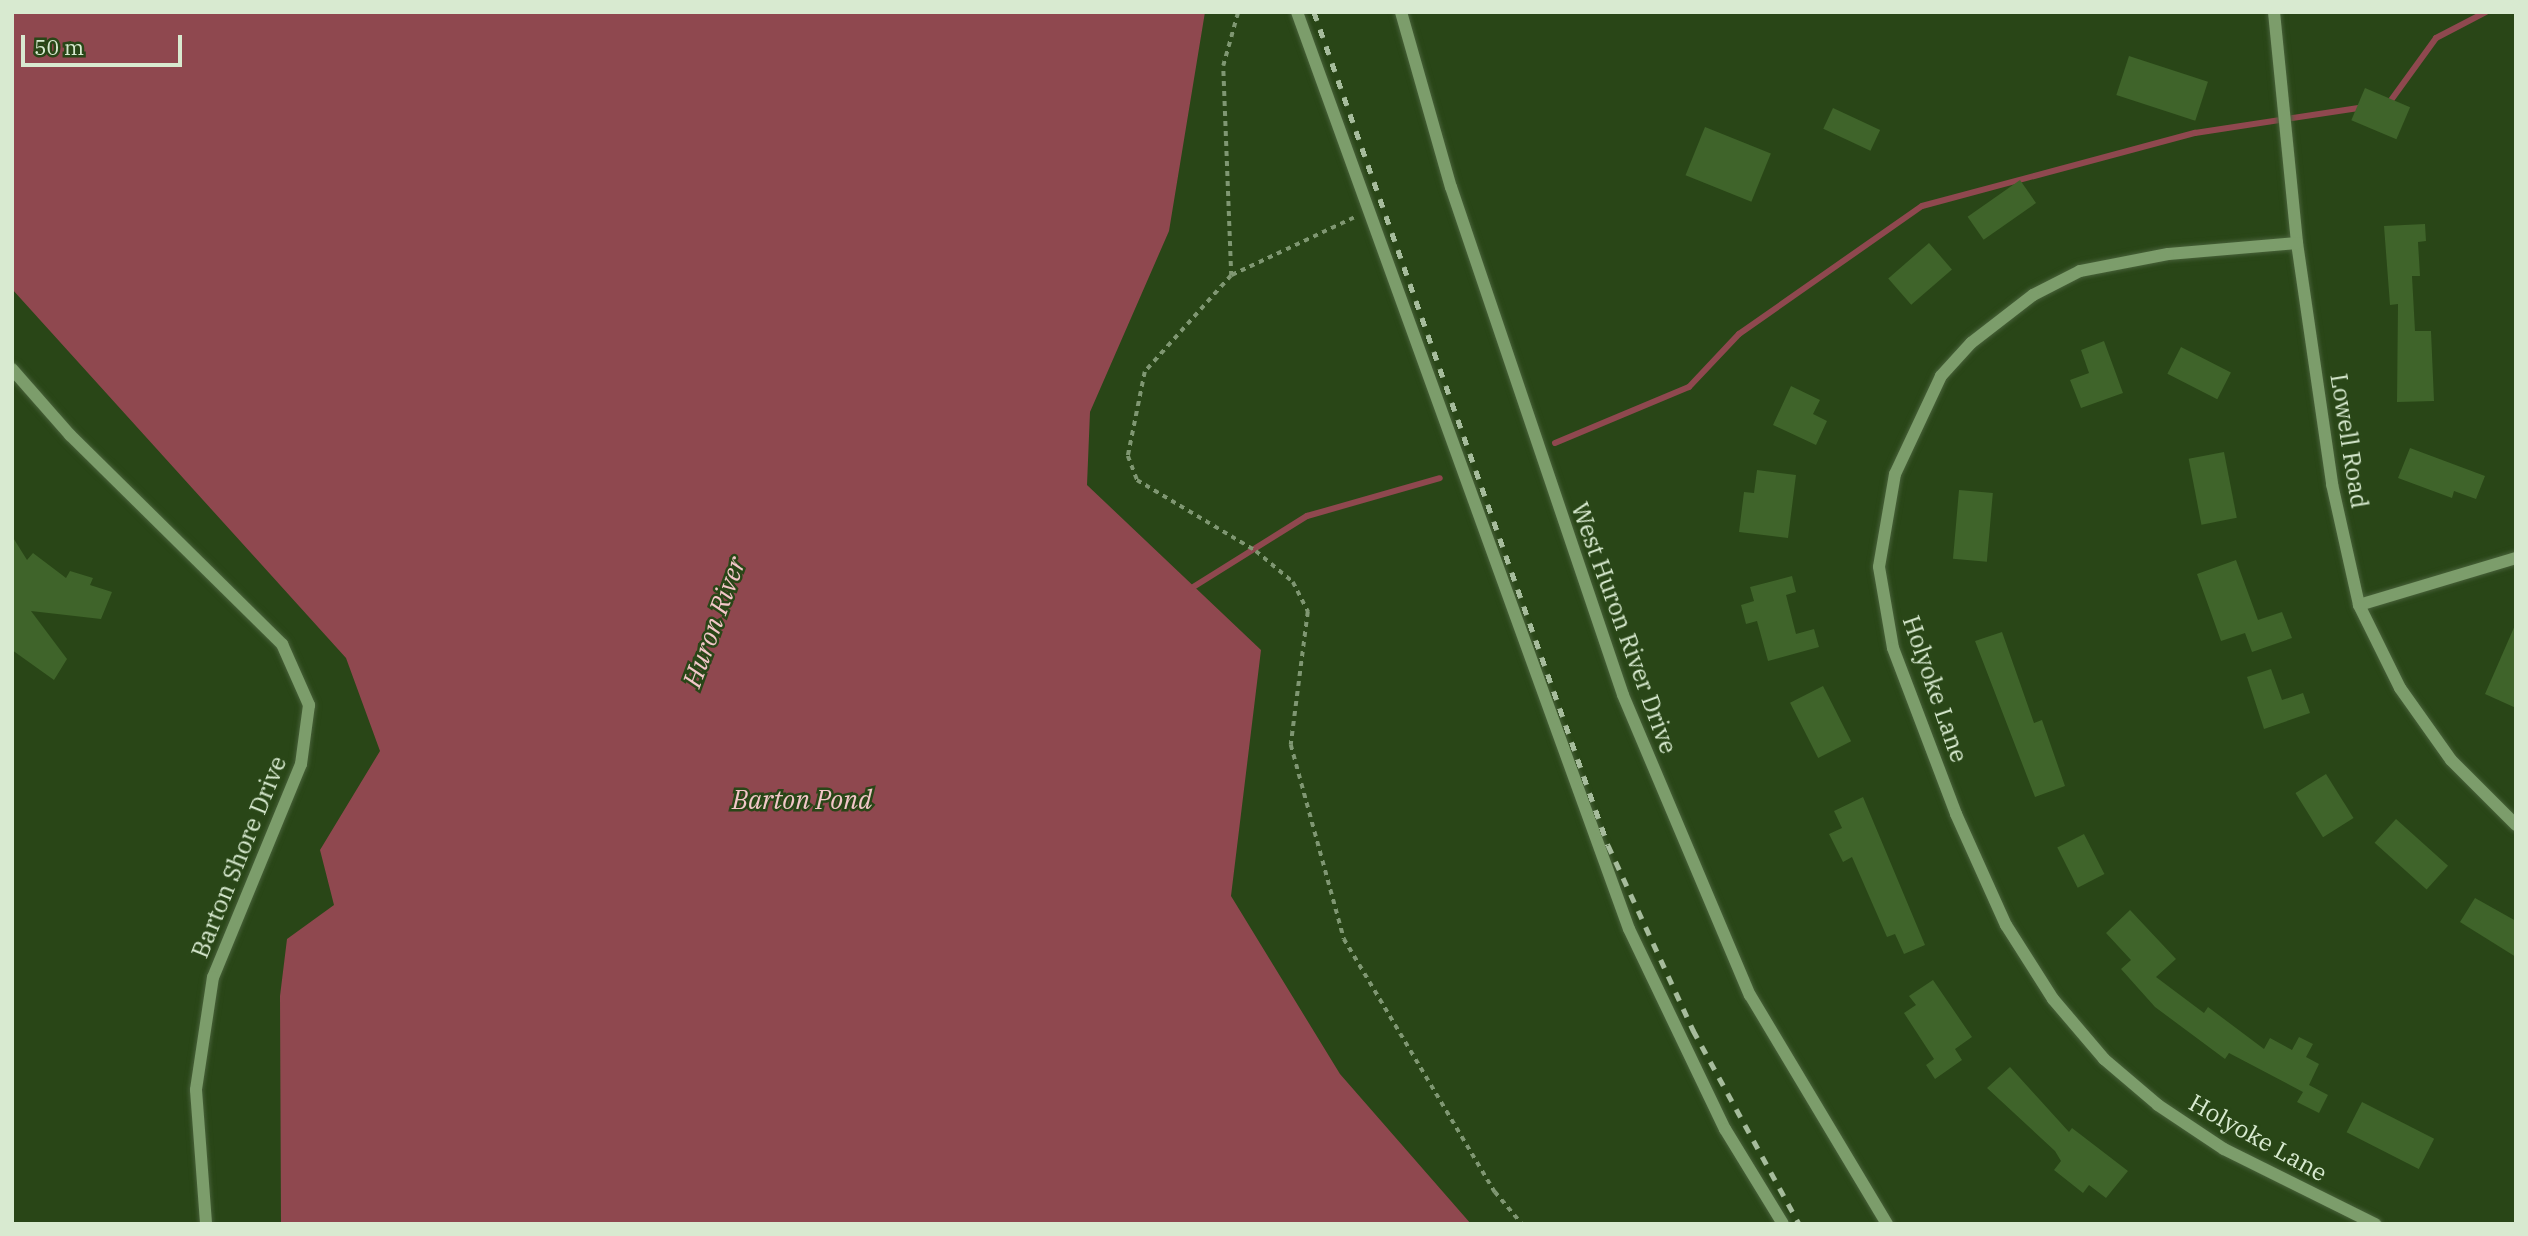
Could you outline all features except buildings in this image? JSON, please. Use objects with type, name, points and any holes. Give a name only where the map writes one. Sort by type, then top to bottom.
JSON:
[{"type":"street","points":[[1297,12],[1629,929],[1725,1129],[1783,1224]]},
{"type":"street","name":"West Huron River Drive","points":[[1401,12],[1451,187],[1623,695],[1751,995],[1887,1224]]},
{"type":"street","name":"Lowell Road","points":[[2274,12],[2289,132],[2297,243],[2332,484],[2359,605],[2400,688],[2451,760],[2516,825]]},
{"type":"street","name":"Holyoke Lane","points":[[2297,243],[2168,254],[2080,271],[2033,295],[1981,335],[1941,376],[1895,474],[1879,568],[1894,648],[1956,814],[2006,925],[2053,999],[2104,1059],[2158,1105],[2224,1149],[2375,1224]]},
{"type":"street","name":"Barton Shore Drive","points":[[12,369],[70,435],[282,644],[309,705],[301,764],[213,977],[196,1090],[206,1224]]},
{"type":"street","points":[[2359,605],[2516,558]]},
{"type":"path","points":[[1231,276],[1223,66],[1238,12]]},
{"type":"path","points":[[1368,213],[1231,276],[1145,372],[1128,456],[1137,480],[1256,551],[1293,582],[1308,611],[1291,745],[1344,939],[1495,1192],[1522,1224]]},
{"type":"water","name":"Barton Pond","points":[[12,12],[1205,12],[1169,231],[1090,412],[1087,485],[1261,650],[1231,896],[1340,1074],[1471,1224],[281,1224],[280,996],[287,939],[334,905],[320,850],[380,751],[346,658],[12,289]]},
{"type":"waterway","points":[[2389,103],[2436,38],[2486,12]]},
{"type":"waterway","points":[[1555,443],[1689,387],[1739,334],[1922,206],[2195,133],[2365,107]]},
{"type":"waterway","points":[[1190,589],[1307,516],[1440,478]]},
{"type":"railway","points":[[1314,12],[1608,845],[1693,1030],[1799,1224]]},
{"type":"water label","name":"Huron River","points":[[714,622]]}]
